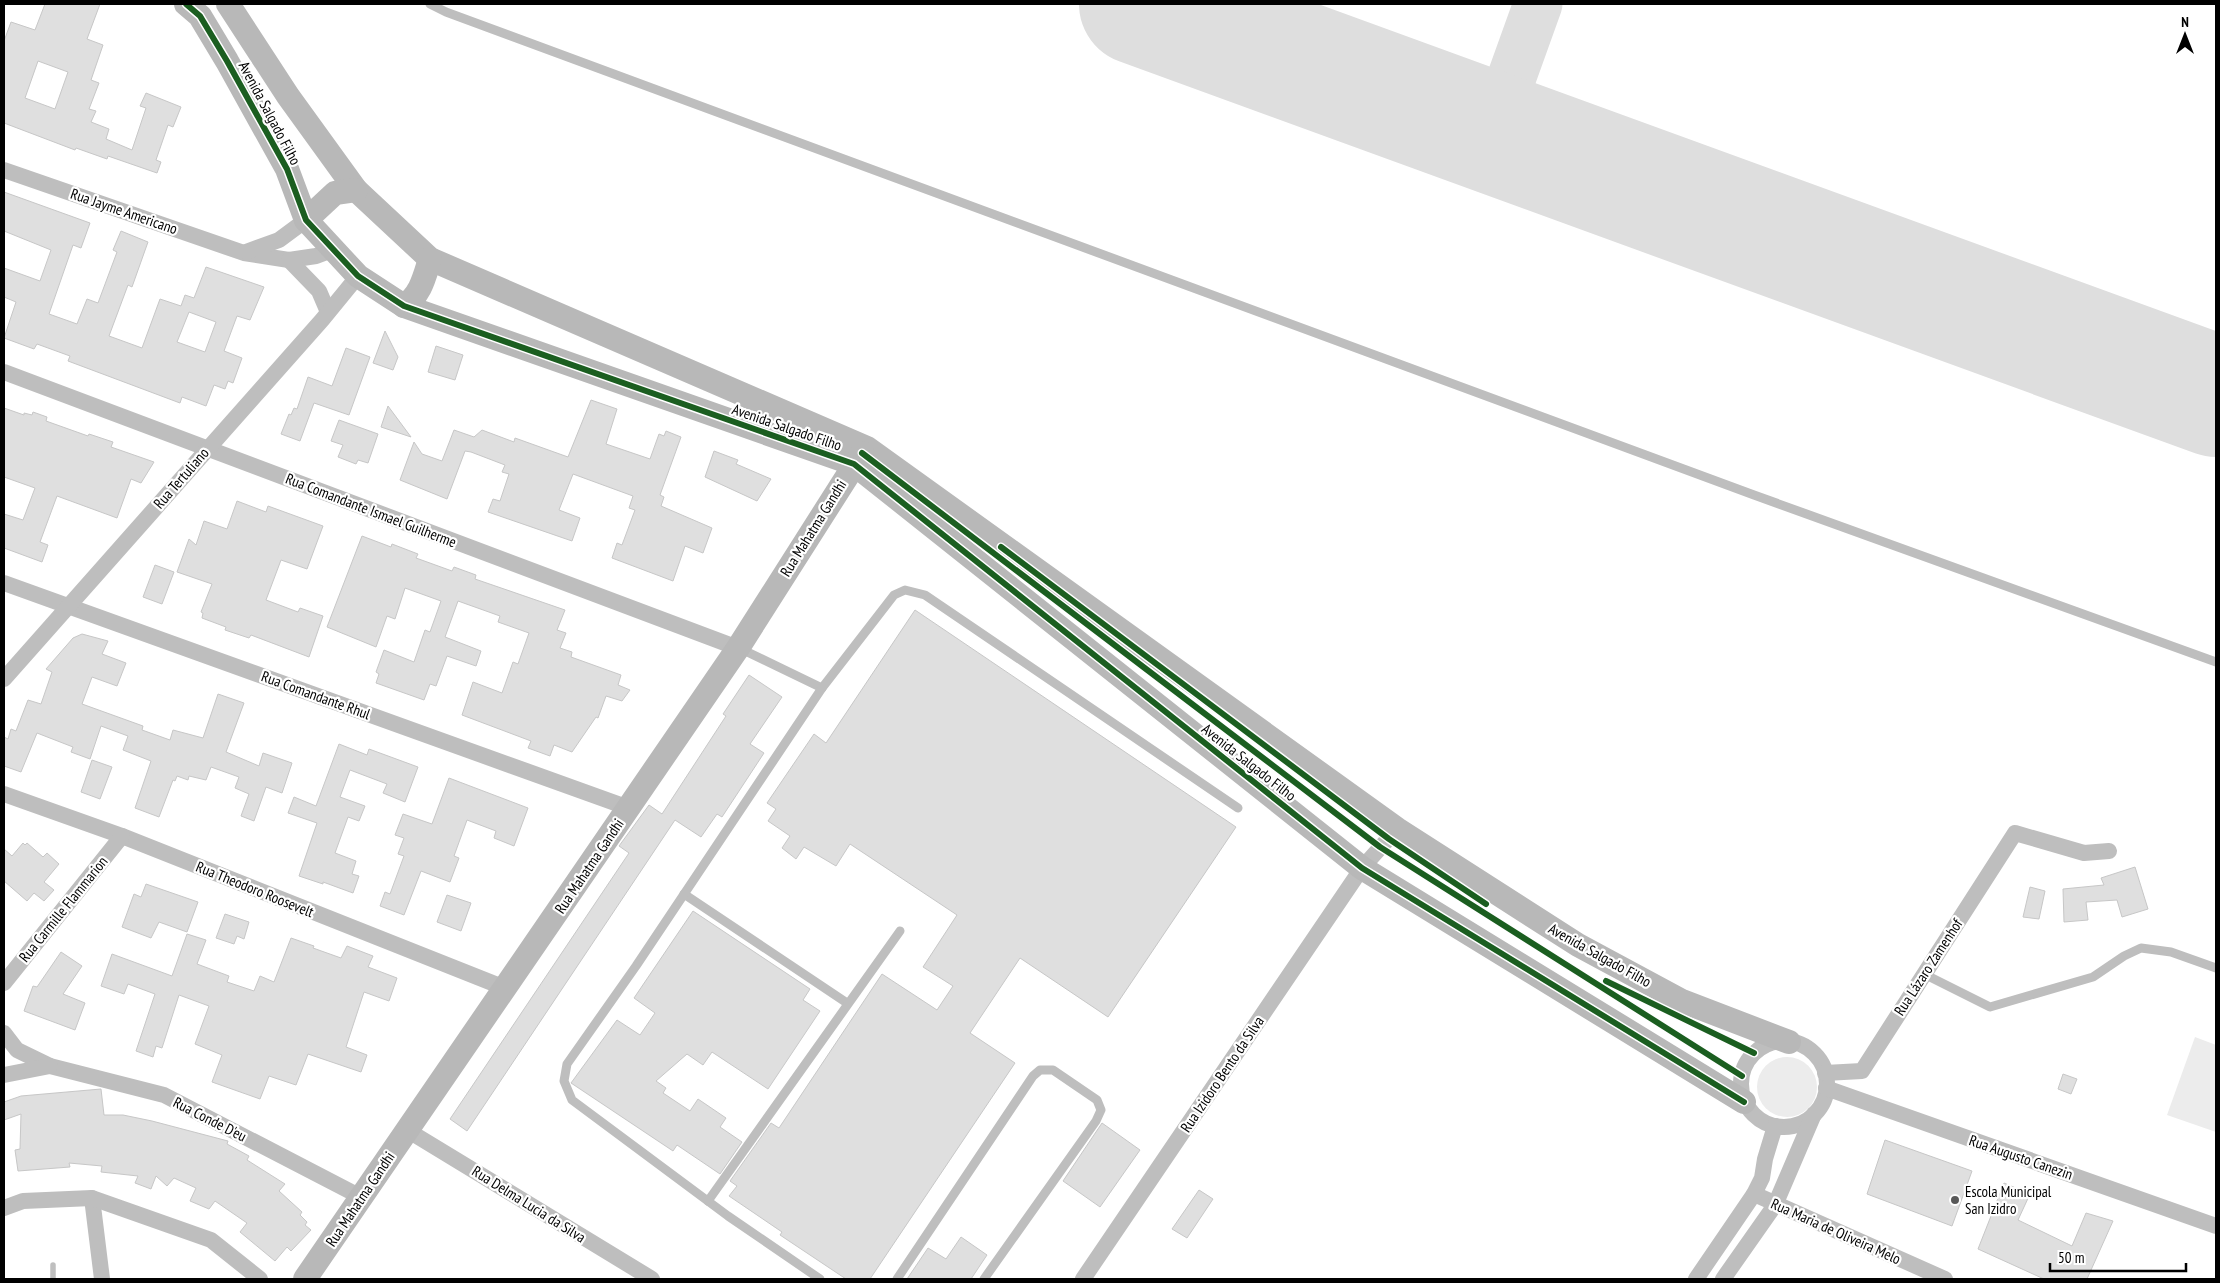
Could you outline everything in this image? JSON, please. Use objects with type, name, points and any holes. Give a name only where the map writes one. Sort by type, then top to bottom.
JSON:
[{"type":"street","name":"Avenida Salgado Filho","points":[[186,4],[200,16],[287,168],[306,220],[358,276],[404,306],[860,456],[1362,868],[1744,1102]]},
{"type":"street","name":"Avenida Salgado Filho","points":[[228,4],[288,96],[356,190],[430,259],[860,456],[1397,829],[1578,946],[1682,1001],[1789,1042]]},
{"type":"street","name":"Rua Jayme Americano","points":[[4,170],[244,253],[289,260],[316,256],[332,250]]},
{"type":"street","points":[[244,253],[279,240],[306,220],[335,193],[356,190]]},
{"type":"street","points":[[404,306],[413,299],[422,286],[430,259]]},
{"type":"street","points":[[289,260],[320,291],[328,312]]},
{"type":"street","name":"Rua Tertuliano","points":[[4,680],[358,276]]},
{"type":"street","name":"Rua Comandante Ismael Guilherme","points":[[4,372],[738,648]]},
{"type":"street","name":"Rua Mahatma Gandhi","points":[[305,1279],[738,648],[860,456]]},
{"type":"street","name":"Rua Comandante Rhul","points":[[4,583],[629,808]]},
{"type":"street","name":"Rua Theodoro Roosevelt","points":[[4,794],[122,836],[505,988]]},
{"type":"street","name":"Rua Izidoro Bento da Silva","points":[[1083,1279],[1362,868],[1397,829]]},
{"type":"street","name":"Rua Lázaro Zamenhof","points":[[1826,1080],[1862,1071],[2015,833],[2084,853],[2109,851]]},
{"type":"street","name":"Rua Carmille Flammarion","points":[[4,983],[122,836]]},
{"type":"street","name":"Rua Conde D'eu","points":[[4,1033],[17,1050],[50,1066],[164,1095],[361,1197]]},
{"type":"street","points":[[1723,1279],[1775,1205],[1814,1114],[1823,1102],[1826,1080],[1820,1062],[1812,1052],[1802,1045],[1777,1042],[1765,1046],[1754,1053],[1746,1063],[1741,1089],[1744,1102],[1757,1117],[1775,1126],[1788,1127],[1802,1123],[1814,1114]]},
{"type":"street","name":"Rua Conde D'eu","points":[[4,1075],[50,1066]]},
{"type":"street","name":"Rua Augusto Canezin","points":[[1826,1080],[2216,1226]]},
{"type":"street","points":[[1696,1279],[1754,1194],[1762,1178],[1775,1126]]},
{"type":"street","name":"Rua Delma Lucia da Silva","points":[[408,1130],[652,1279]]},
{"type":"street","name":"Rua Maria de Oliveira Melo","points":[[1754,1194],[1775,1205],[1945,1279]]},
{"type":"street","points":[[4,1208],[23,1201],[92,1198],[211,1240],[260,1279]]},
{"type":"street","points":[[92,1198],[102,1279]]},
{"type":"lane","points":[[430,4],[446,12],[1754,494],[2216,662]]},
{"type":"lane","points":[[820,1279],[708,1201],[572,1100],[564,1081],[567,1064],[822,688],[894,595],[905,590],[925,595],[1238,808]]},
{"type":"lane","points":[[738,648],[822,688]]},
{"type":"lane","points":[[684,894],[847,1003]]},
{"type":"lane","points":[[708,1201],[900,931]]},
{"type":"lane","points":[[1924,974],[1990,1006],[2093,977],[2124,956],[2142,948],[2171,952],[2216,968]]},
{"type":"lane","points":[[897,1279],[1033,1076],[1040,1070],[1053,1070],[1097,1100],[1101,1110],[1096,1121],[984,1279]]},
{"type":"shaded area","points":[[2195,1037],[2216,1045],[2216,1132],[2167,1115]]},
{"type":"shaded area","points":[[1787,1057],[1803,1062],[1808,1066],[1812,1071],[1817,1087],[1812,1103],[1808,1108],[1803,1112],[1787,1117],[1771,1112],[1766,1108],[1762,1103],[1757,1087],[1762,1071],[1766,1066],[1771,1062]]},
{"type":"building","points":[[45,4],[100,4],[87,39],[103,45],[91,80],[99,83],[89,109],[96,111],[91,122],[109,129],[106,139],[132,150],[146,108],[140,106],[146,93],[181,107],[173,127],[168,125],[156,160],[161,162],[157,173],[108,156],[107,159],[76,148],[75,150],[4,123],[4,41],[11,22],[35,30]],"holes":[[[38,61],[68,72],[55,109],[25,98]]]},
{"type":"building","points":[[4,192],[90,223],[81,248],[73,245],[49,314],[77,324],[87,299],[98,303],[117,252],[113,250],[121,231],[148,242],[132,287],[128,285],[109,336],[142,348],[160,299],[181,306],[185,295],[194,298],[206,267],[264,287],[250,320],[237,316],[224,351],[242,358],[233,383],[228,381],[225,389],[214,385],[206,406],[182,397],[180,403],[68,361],[70,356],[37,344],[34,349],[4,338],[16,302],[4,297],[4,268],[40,281],[51,250],[4,231]],"holes":[[[189,312],[216,322],[205,352],[177,342]]]},
{"type":"building","points":[[385,331],[398,357],[393,370],[373,363]]},
{"type":"building","points":[[436,346],[463,355],[455,380],[428,372]]},
{"type":"building","points":[[346,348],[370,357],[349,415],[314,403],[300,441],[281,434],[289,414],[291,415],[294,408],[297,409],[308,377],[332,386]]},
{"type":"building","points":[[591,400],[617,409],[606,444],[650,459],[659,434],[664,436],[666,431],[681,437],[660,495],[664,497],[661,506],[712,528],[703,553],[685,546],[673,581],[612,558],[617,543],[622,545],[635,510],[629,508],[633,496],[573,474],[559,510],[580,518],[572,541],[488,512],[493,499],[500,501],[509,474],[502,472],[505,465],[471,452],[465,451],[447,499],[400,480],[414,442],[422,454],[442,461],[454,430],[474,437],[482,430],[514,442],[515,438],[568,457]]},
{"type":"building","points":[[388,406],[411,437],[381,427]]},
{"type":"building","points":[[4,408],[24,415],[24,413],[32,415],[33,412],[47,417],[46,421],[88,436],[89,434],[113,442],[111,447],[154,462],[141,483],[131,479],[117,518],[57,496],[40,542],[48,545],[42,562],[4,548],[4,514],[23,520],[35,488],[4,477]]},
{"type":"building","points":[[339,420],[378,434],[368,463],[358,460],[356,464],[338,457],[343,445],[331,441]]},
{"type":"building","points":[[714,451],[738,460],[736,464],[771,479],[757,501],[705,477]]},
{"type":"building","points":[[237,501],[266,512],[268,506],[323,526],[307,569],[281,560],[266,600],[298,612],[300,608],[323,616],[309,657],[251,635],[249,638],[225,630],[226,627],[202,618],[203,613],[201,612],[212,584],[177,572],[189,539],[196,545],[204,521],[227,529]]},
{"type":"building","points":[[362,536],[391,547],[392,544],[418,554],[416,558],[452,571],[454,567],[476,575],[475,579],[565,610],[557,630],[566,633],[560,648],[572,652],[571,657],[621,675],[618,685],[630,690],[622,701],[606,696],[598,718],[596,717],[572,752],[554,745],[550,756],[528,748],[531,741],[462,715],[473,682],[502,693],[513,662],[518,664],[529,633],[498,622],[500,616],[458,601],[445,637],[481,651],[476,666],[447,656],[436,686],[430,684],[424,700],[376,683],[379,674],[376,672],[384,650],[414,662],[425,630],[430,632],[441,601],[405,588],[395,619],[387,616],[376,647],[327,627]]},
{"type":"building","points":[[155,565],[174,572],[162,604],[143,597]]},
{"type":"building","points":[[915,610],[1236,827],[1108,1017],[1020,958],[970,1033],[1015,1063],[870,1279],[846,1279],[780,1235],[782,1232],[729,1196],[737,1186],[730,1181],[771,1123],[779,1128],[882,974],[937,1010],[953,986],[923,967],[957,915],[850,844],[836,866],[804,847],[796,859],[782,848],[790,836],[768,821],[776,809],[767,803],[814,734],[826,743]]},
{"type":"building","points":[[82,634],[108,641],[102,654],[126,663],[117,686],[92,677],[82,704],[143,726],[142,730],[170,740],[173,730],[203,738],[218,694],[244,703],[226,752],[259,766],[263,753],[292,763],[282,793],[266,787],[254,821],[241,816],[249,794],[235,788],[239,777],[211,767],[206,780],[189,776],[188,780],[177,776],[175,781],[173,780],[159,817],[135,808],[151,761],[123,750],[128,736],[101,726],[90,759],[71,752],[73,747],[37,733],[21,772],[4,766],[4,737],[8,739],[11,729],[16,731],[28,700],[41,704],[52,672],[46,669],[73,638]]},
{"type":"building","points":[[749,675],[782,697],[750,744],[764,753],[722,817],[717,814],[701,837],[675,820],[467,1131],[450,1119],[629,853],[619,846],[649,805],[662,814],[726,716],[723,714]]},
{"type":"building","points":[[339,744],[367,755],[369,749],[418,767],[405,802],[383,793],[387,784],[350,770],[340,797],[365,806],[359,821],[348,817],[335,853],[356,861],[352,874],[359,876],[353,893],[299,876],[317,823],[288,813],[294,797],[316,806]]},
{"type":"building","points":[[92,760],[112,767],[100,799],[81,792]]},
{"type":"building","points":[[449,778],[528,808],[514,846],[494,838],[496,831],[467,820],[454,856],[459,858],[450,882],[421,871],[404,915],[380,906],[385,892],[390,894],[404,856],[398,854],[404,838],[395,835],[403,814],[432,824]]},
{"type":"building","points":[[23,843],[25,845],[27,843],[43,857],[47,853],[59,864],[44,882],[54,890],[44,901],[34,893],[27,901],[4,881],[4,849],[12,856]]},
{"type":"building","points":[[2135,867],[2148,909],[2122,917],[2117,900],[2086,902],[2088,920],[2064,922],[2063,889],[2104,885],[2101,878]]},
{"type":"building","points":[[146,884],[198,902],[187,932],[159,922],[151,938],[122,927],[134,894],[141,897]]},
{"type":"building","points":[[2030,887],[2045,891],[2039,919],[2023,917]]},
{"type":"building","points":[[447,895],[471,903],[461,931],[437,922]]},
{"type":"building","points":[[693,911],[810,989],[803,1000],[820,1011],[768,1089],[712,1052],[703,1065],[687,1054],[656,1081],[666,1088],[663,1093],[690,1111],[698,1099],[726,1118],[720,1127],[742,1142],[720,1174],[677,1145],[673,1151],[571,1083],[617,1020],[640,1035],[655,1013],[634,998]]},
{"type":"building","points":[[225,914],[249,922],[244,939],[237,936],[234,944],[216,938]]},
{"type":"building","points":[[187,934],[206,940],[197,964],[229,976],[227,982],[254,991],[260,976],[274,982],[291,938],[341,958],[347,946],[373,956],[368,967],[397,978],[389,1001],[364,992],[346,1047],[367,1055],[361,1072],[308,1054],[296,1085],[269,1076],[260,1099],[212,1082],[222,1055],[195,1044],[209,1006],[179,995],[162,1048],[156,1046],[153,1057],[136,1051],[155,994],[128,984],[124,994],[101,986],[112,954],[172,976]]},
{"type":"building","points":[[61,952],[82,966],[63,994],[85,1003],[75,1030],[24,1011],[33,986],[37,987]]},
{"type":"building","points":[[2063,1074],[2077,1079],[2071,1094],[2058,1089]]},
{"type":"building","points":[[101,1089],[104,1115],[123,1115],[152,1121],[228,1141],[227,1144],[249,1156],[247,1160],[285,1184],[279,1191],[302,1212],[300,1215],[307,1222],[305,1225],[311,1230],[291,1251],[287,1247],[275,1261],[240,1232],[247,1223],[215,1201],[209,1209],[190,1201],[196,1188],[174,1178],[167,1186],[156,1176],[151,1189],[135,1183],[138,1176],[101,1172],[102,1166],[69,1163],[70,1167],[18,1171],[15,1150],[20,1149],[21,1114],[4,1120],[4,1102],[21,1096]]},
{"type":"building","points":[[1102,1123],[1140,1150],[1100,1207],[1063,1181]]},
{"type":"building","points":[[1885,1140],[1972,1171],[1952,1226],[1867,1194]]},
{"type":"building","points":[[2004,1183],[2030,1194],[2018,1220],[2072,1246],[2086,1213],[2113,1221],[2087,1279],[2044,1279],[1978,1249]]},
{"type":"building","points":[[1199,1190],[1213,1199],[1187,1238],[1172,1229]]},
{"type":"building","points":[[961,1237],[987,1255],[971,1279],[907,1279],[928,1248],[946,1259]]},
{"type":"waterway","points":[[53,1265],[53,1279]]},
{"type":"taxiway","points":[[1492,132],[1538,4]]},
{"type":"runway","points":[[1140,4],[2216,396]]},
{"type":"cycle path","points":[[186,4],[200,16],[227,61],[287,169],[306,220],[358,276],[404,306],[854,464],[1362,868],[1744,1102]]},
{"type":"cycle path","points":[[862,453],[1380,847],[1742,1076]]},
{"type":"cycle path","points":[[1001,547],[1389,839],[1486,904]]},
{"type":"cycle path","points":[[1606,981],[1754,1053]]},
{"type":"place","name":"Escola Municipal San Izidro","points":[[1955,1200]]}]
